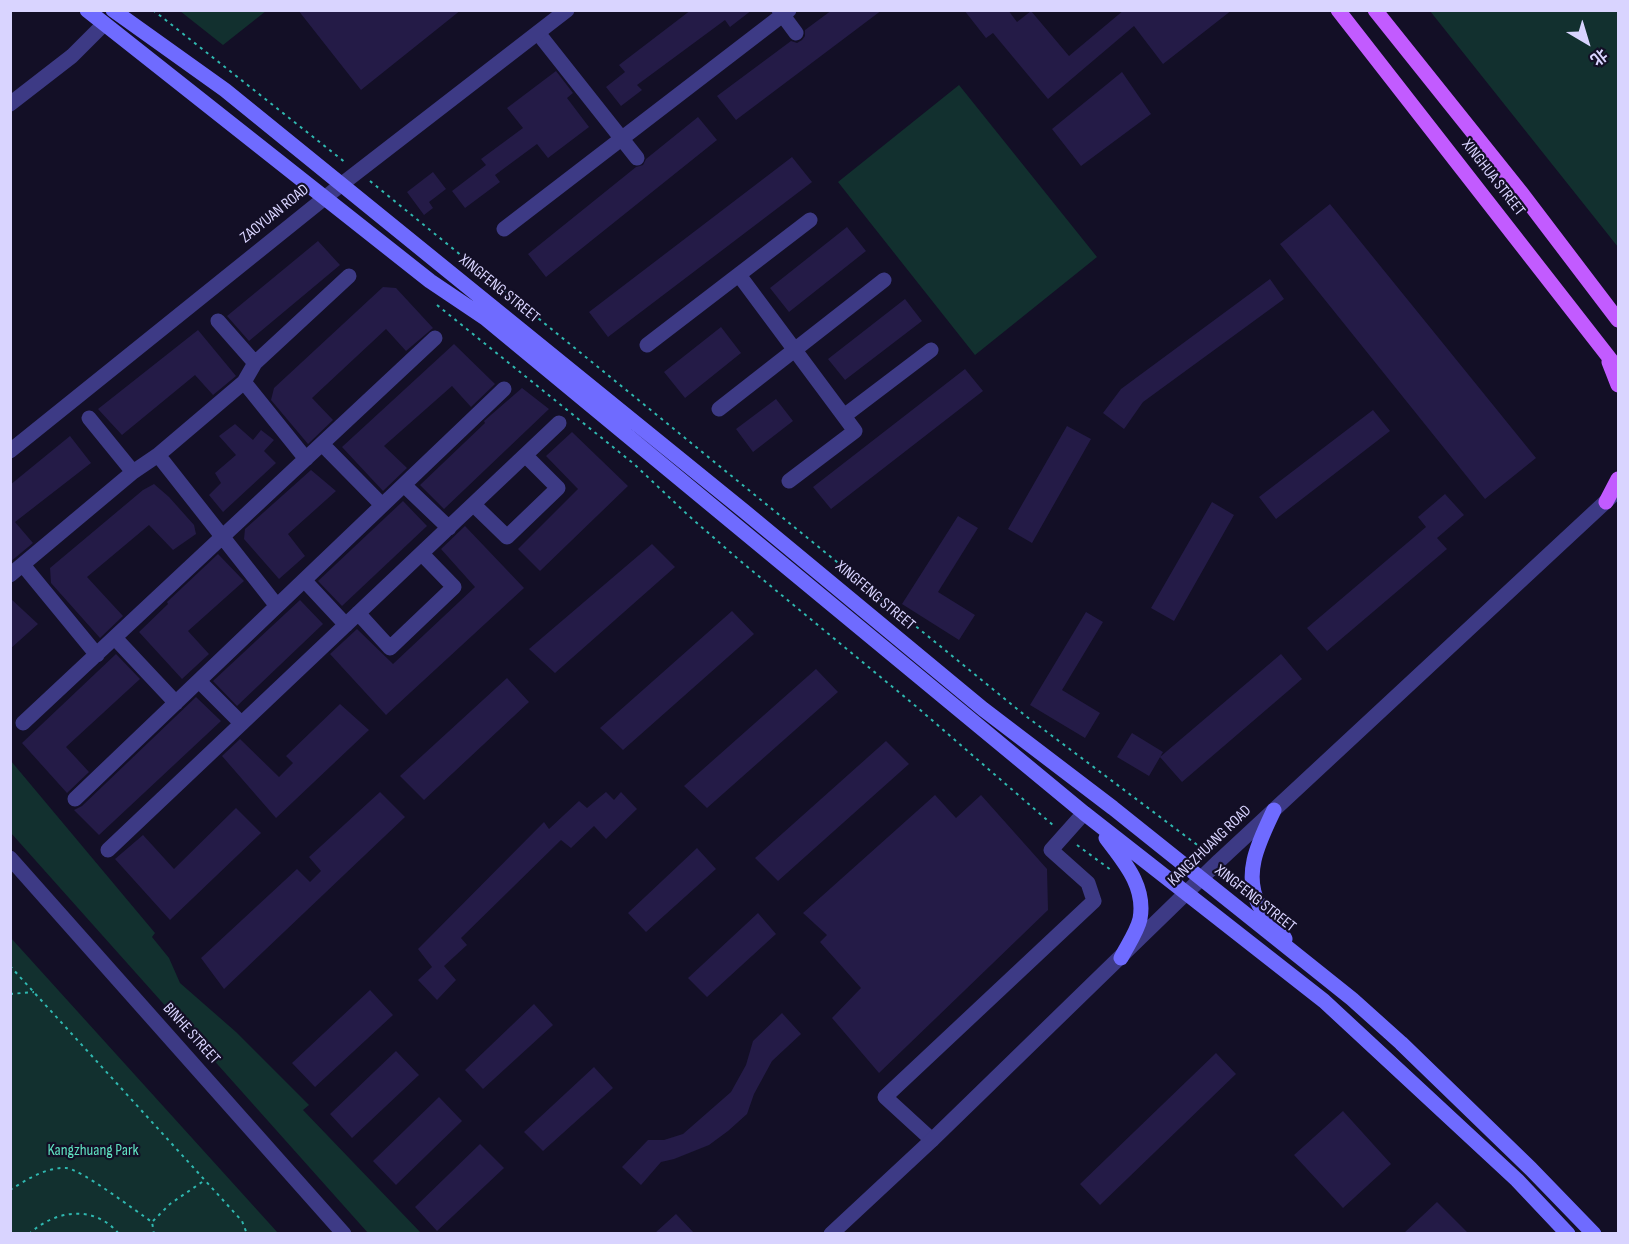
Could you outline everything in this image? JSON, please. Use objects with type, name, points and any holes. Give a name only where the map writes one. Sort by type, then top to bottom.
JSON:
[{"type":"main road","name":"XINGFENG STREET","points":[[87,10],[430,281],[485,318],[1089,817],[1340,1015],[1517,1180],[1568,1233]]},
{"type":"main road","name":"XINGFENG STREET","points":[[113,10],[225,90],[744,511],[982,709],[1113,808],[1352,999],[1401,1043],[1594,1233]]},
{"type":"main road","name":"XINGHUA STREET","points":[[1338,10],[1618,369]]},
{"type":"main road","name":"XINGHUA STREET","points":[[1375,10],[1516,186],[1618,320]]},
{"type":"main road","points":[[1602,346],[1618,385]]},
{"type":"main road","points":[[1606,502],[1618,479]]},
{"type":"main road","points":[[1274,810],[1253,861],[1252,887],[1260,907],[1282,933],[1290,950]]},
{"type":"main road","points":[[1089,817],[1132,871],[1141,900],[1140,920],[1121,958]]},
{"type":"street","name":"ZAOYUAN ROAD","points":[[10,452],[325,197],[567,10]]},
{"type":"street","points":[[504,229],[783,12],[796,33]]},
{"type":"street","points":[[10,104],[72,56],[104,24]]},
{"type":"street","points":[[538,33],[637,158]]},
{"type":"street","points":[[647,345],[810,220]]},
{"type":"street","points":[[739,275],[855,431],[789,481]]},
{"type":"street","points":[[10,575],[244,382],[255,363],[349,276]]},
{"type":"street","points":[[719,409],[884,280]]},
{"type":"street","points":[[218,321],[255,363]]},
{"type":"street","points":[[23,723],[435,338]]},
{"type":"street","points":[[844,416],[931,350]]},
{"type":"street","points":[[244,382],[306,459]]},
{"type":"street","points":[[75,799],[504,389]]},
{"type":"street","points":[[89,418],[133,472]]},
{"type":"street","points":[[108,850],[559,423]]},
{"type":"street","points":[[322,444],[382,506]]},
{"type":"street","points":[[158,455],[277,606]]},
{"type":"street","points":[[474,505],[507,537],[558,488],[526,456]]},
{"type":"street","points":[[404,484],[449,528]]},
{"type":"street","name":"KANGZHUANG ROAD","points":[[831,1233],[932,1140],[1219,861],[1618,491]]},
{"type":"street","points":[[358,613],[390,648],[454,587],[422,554]]},
{"type":"street","points":[[23,565],[96,655]]},
{"type":"street","points":[[304,580],[346,625]]},
{"type":"street","points":[[115,638],[176,703]]},
{"type":"street","points":[[199,681],[241,723]]},
{"type":"street","points":[[932,1140],[885,1097],[1094,901],[1088,883],[1052,850],[1064,834],[1089,817]]},
{"type":"street","name":"BINHE STREET","points":[[10,858],[344,1233]]},
{"type":"path","points":[[153,10],[357,172],[1027,717],[1219,861]]},
{"type":"path","points":[[435,303],[634,464],[738,559],[918,708],[1064,834]]},
{"type":"path","points":[[10,966],[242,1221],[247,1233]]},
{"type":"path","points":[[10,994],[34,992]]},
{"type":"path","points":[[10,1190],[35,1174],[67,1168],[89,1178],[152,1222],[154,1233]]},
{"type":"path","points":[[152,1222],[170,1204],[204,1180]]},
{"type":"path","points":[[29,1233],[42,1222],[60,1214],[81,1213],[100,1219],[119,1233]]},
{"type":"green space","points":[[180,11],[266,11],[223,45]]},
{"type":"green space","points":[[1430,11],[1618,11],[1618,247]]},
{"type":"green space","points":[[959,85],[1097,257],[975,355],[838,182]]},
{"type":"green space","points":[[11,761],[155,933],[152,937],[169,958],[180,983],[236,1032],[309,1105],[303,1110],[421,1233],[368,1233],[11,833]]},
{"type":"green space","name":"Kangzhuang Park","points":[[11,938],[278,1233],[11,1233]]},
{"type":"building","points":[[298,10],[461,10],[361,90]]},
{"type":"building","points":[[691,10],[752,10],[730,27],[725,20],[637,85],[642,90],[621,106],[606,87],[625,72],[619,65]]},
{"type":"building","points":[[832,10],[882,10],[736,120],[717,96],[791,41],[797,43],[802,40],[805,30]]},
{"type":"building","points":[[964,10],[1008,10],[1017,22],[1031,11],[1069,56],[1124,10],[1232,10],[1163,64],[1134,26],[1048,99],[993,33],[986,38]]},
{"type":"building","points":[[556,71],[573,93],[567,98],[589,127],[548,158],[537,144],[495,175],[500,182],[465,208],[452,191],[486,165],[481,159],[523,128],[507,108]]},
{"type":"building","points":[[1122,72],[1151,114],[1081,166],[1052,129]]},
{"type":"building","points":[[698,117],[717,140],[546,277],[528,254],[636,167],[643,165],[646,159]]},
{"type":"building","points":[[792,157],[812,182],[608,337],[589,312]]},
{"type":"building","points":[[433,172],[446,189],[429,202],[433,208],[424,215],[407,192]]},
{"type":"building","points":[[1330,204],[1536,458],[1485,499],[1280,244]]},
{"type":"building","points":[[847,227],[866,251],[789,312],[770,288]]},
{"type":"building","points":[[318,241],[340,265],[249,341],[227,316]]},
{"type":"building","points":[[1270,279],[1284,299],[1143,402],[1124,429],[1103,413],[1121,389]]},
{"type":"building","points":[[383,287],[396,288],[433,328],[406,351],[386,329],[312,398],[333,420],[308,444],[271,400],[274,388]]},
{"type":"building","points":[[905,299],[922,321],[845,380],[828,359]]},
{"type":"building","points":[[721,327],[741,353],[685,398],[664,372]]},
{"type":"building","points":[[198,330],[236,376],[213,395],[195,375],[122,435],[98,409]]},
{"type":"building","points":[[454,344],[495,384],[471,407],[452,386],[384,446],[407,468],[383,491],[342,447]]},
{"type":"building","points":[[965,369],[983,391],[831,509],[813,487]]},
{"type":"building","points":[[522,388],[549,409],[444,509],[420,485],[485,423],[484,421]]},
{"type":"building","points":[[776,399],[793,421],[753,452],[736,429]]},
{"type":"building","points":[[1373,410],[1390,431],[1276,519],[1259,497]]},
{"type":"building","points":[[235,424],[253,440],[261,430],[274,440],[264,451],[276,463],[223,512],[209,495],[221,483],[215,473],[236,455],[219,436]]},
{"type":"building","points":[[1067,426],[1091,439],[1032,543],[1008,529]]},
{"type":"building","points":[[572,432],[628,486],[540,571],[518,549],[578,489],[546,456]]},
{"type":"building","points":[[70,436],[91,463],[15,522],[33,543],[10,562],[10,485]]},
{"type":"building","points":[[311,470],[336,491],[288,534],[305,556],[279,579],[244,539],[245,529]]},
{"type":"building","points":[[154,484],[194,525],[196,534],[173,550],[149,525],[87,577],[123,616],[100,638],[51,583],[50,568],[143,490]]},
{"type":"building","points":[[1445,494],[1464,515],[1437,538],[1447,549],[1327,651],[1307,628],[1426,527],[1418,517]]},
{"type":"building","points":[[403,501],[427,526],[342,606],[318,581]]},
{"type":"building","points":[[1212,502],[1234,515],[1174,621],[1151,608]]},
{"type":"building","points":[[958,516],[978,528],[938,592],[975,615],[959,640],[902,604]]},
{"type":"building","points":[[465,526],[524,588],[386,715],[330,654],[357,629],[393,664],[475,587],[441,549]]},
{"type":"building","points":[[652,544],[675,567],[555,673],[529,649]]},
{"type":"building","points":[[218,554],[244,581],[188,631],[209,654],[182,679],[139,632]]},
{"type":"building","points":[[10,598],[38,624],[10,649]]},
{"type":"building","points":[[300,600],[323,624],[237,706],[213,681]]},
{"type":"building","points":[[732,611],[754,634],[623,750],[600,728]]},
{"type":"building","points":[[1086,612],[1103,622],[1062,690],[1100,713],[1085,738],[1030,705]]},
{"type":"building","points":[[116,654],[140,679],[66,747],[89,772],[67,793],[22,743]]},
{"type":"building","points":[[1281,654],[1302,679],[1182,782],[1160,757]]},
{"type":"building","points":[[816,669],[838,692],[707,808],[684,786]]},
{"type":"building","points":[[507,678],[529,702],[424,800],[400,776]]},
{"type":"building","points":[[196,697],[221,721],[99,835],[74,810],[82,806]]},
{"type":"building","points":[[340,704],[369,730],[276,818],[222,756],[240,739],[279,777],[293,763],[286,756]]},
{"type":"building","points":[[1132,733],[1163,752],[1149,776],[1117,757]]},
{"type":"building","points":[[886,741],[909,764],[778,881],[755,858]]},
{"type":"building","points":[[380,792],[405,817],[224,989],[201,958],[297,869],[310,882],[321,871],[309,857]]},
{"type":"building","points":[[606,792],[614,800],[621,792],[637,809],[606,839],[594,826],[571,848],[561,840],[461,938],[467,945],[444,966],[456,980],[437,1000],[418,980],[432,967],[418,949],[544,822],[549,829],[579,801],[587,808]]},
{"type":"building","points":[[935,795],[956,818],[981,795],[1047,869],[1048,910],[879,1073],[832,1018],[861,988],[820,942],[827,935],[803,913]]},
{"type":"building","points":[[236,808],[261,833],[170,920],[115,859],[143,835],[174,869]]},
{"type":"building","points":[[697,848],[716,869],[646,932],[628,913]]},
{"type":"building","points":[[758,913],[776,934],[707,997],[688,978]]},
{"type":"building","points":[[370,990],[393,1015],[315,1087],[292,1063]]},
{"type":"building","points":[[534,1004],[553,1025],[483,1089],[465,1070]]},
{"type":"building","points":[[782,1013],[801,1034],[772,1061],[754,1094],[747,1114],[709,1145],[661,1162],[641,1185],[622,1167],[648,1140],[664,1140],[683,1134],[731,1092],[746,1065],[753,1041]]},
{"type":"building","points":[[396,1051],[419,1075],[352,1138],[330,1114]]},
{"type":"building","points":[[1216,1053],[1236,1074],[1100,1205],[1080,1184]]},
{"type":"building","points":[[594,1067],[613,1088],[543,1151],[524,1132]]},
{"type":"building","points":[[439,1097],[462,1121],[396,1185],[373,1161]]},
{"type":"building","points":[[1343,1111],[1391,1164],[1343,1208],[1294,1155]]},
{"type":"building","points":[[480,1144],[504,1168],[437,1231],[415,1207]]},
{"type":"building","points":[[1437,1202],[1468,1233],[1404,1233]]},
{"type":"building","points":[[676,1214],[694,1233],[655,1233]]}]
